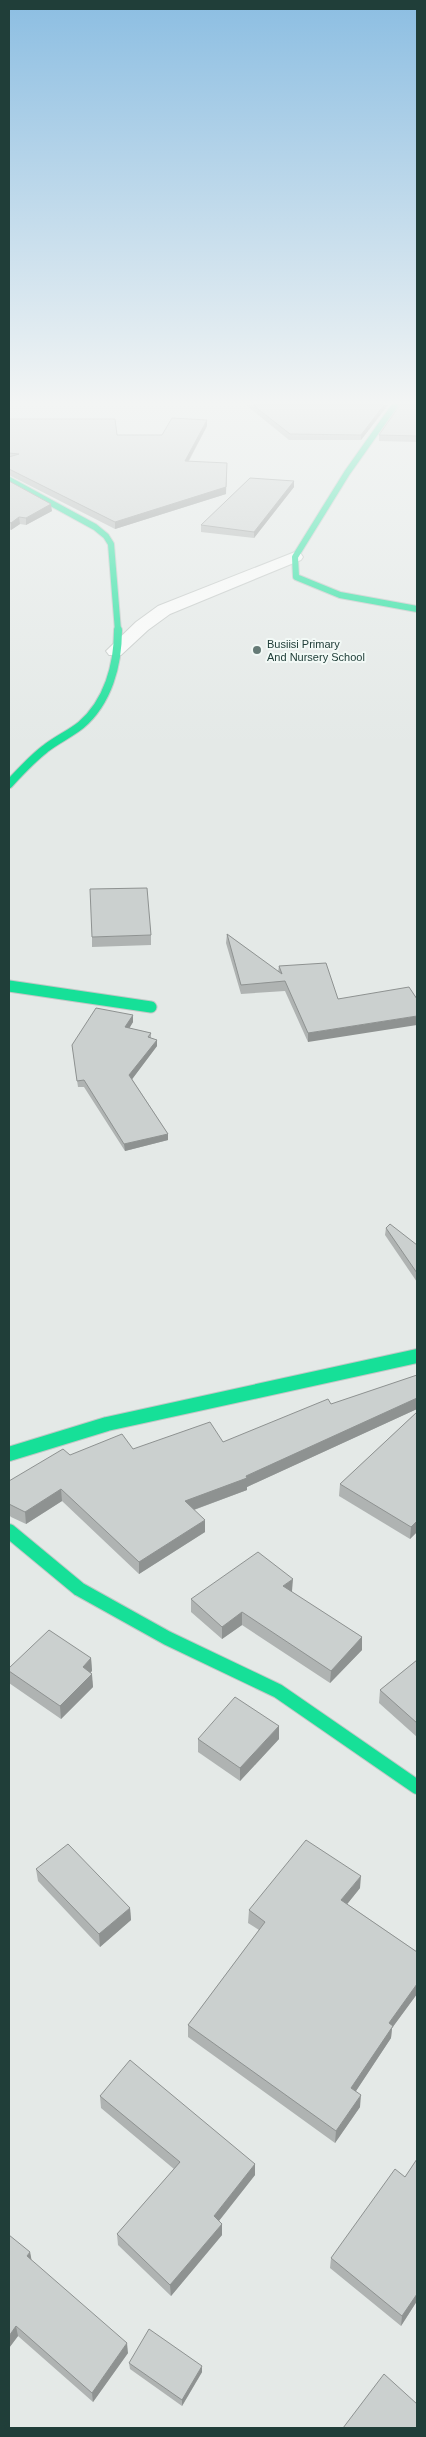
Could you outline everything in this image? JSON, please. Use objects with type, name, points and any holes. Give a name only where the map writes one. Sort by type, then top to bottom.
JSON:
[{"type":"street","points":[[9,784],[35,756],[90,716],[102,699],[109,681],[115,651],[117,620],[111,544],[106,536],[95,527],[80,519]]},
{"type":"street","points":[[319,519],[295,557],[294,570],[296,577],[316,589],[345,597],[417,609]]},
{"type":"street","points":[[115,651],[142,626],[164,610],[295,557]]},
{"type":"street","points":[[9,986],[151,1007]]},
{"type":"street","points":[[9,1454],[106,1424],[417,1356]]},
{"type":"street","points":[[9,1531],[79,1589],[167,1638],[278,1691],[417,1787]]},
{"type":"building","points":[[9,519],[17,519],[11,523]]},
{"type":"building","points":[[108,519],[125,519],[115,522]]},
{"type":"building","points":[[208,519],[264,519],[254,532],[201,525]]},
{"type":"building","points":[[147,888],[151,935],[92,937],[90,889]]},
{"type":"building","points":[[227,934],[282,974],[279,966],[326,963],[338,999],[409,987],[417,999],[417,1016],[308,1033],[285,981],[241,985]]},
{"type":"building","points":[[96,1008],[133,1015],[125,1027],[151,1033],[148,1037],[157,1040],[129,1075],[168,1134],[124,1144],[84,1080],[77,1081],[72,1045]]},
{"type":"building","points":[[390,1224],[417,1245],[417,1273],[386,1228]]},
{"type":"building","points":[[417,1375],[417,1398],[246,1476],[247,1478],[185,1501],[205,1520],[139,1562],[61,1489],[25,1512],[9,1504],[9,1481],[63,1449],[70,1455],[122,1434],[133,1449],[210,1422],[223,1442],[328,1399],[331,1404]]},
{"type":"building","points":[[417,1412],[417,1521],[411,1527],[340,1484]]},
{"type":"building","points":[[258,1552],[293,1579],[283,1586],[362,1637],[331,1671],[242,1612],[222,1627],[191,1599]]},
{"type":"building","points":[[49,1630],[91,1658],[83,1667],[92,1674],[60,1706],[9,1671],[9,1668]]},
{"type":"building","points":[[417,1660],[417,1723],[380,1690]]},
{"type":"building","points":[[235,1697],[279,1726],[240,1768],[198,1739]]},
{"type":"building","points":[[306,1840],[361,1876],[341,1900],[417,1952],[417,1984],[389,2023],[393,2026],[351,2088],[361,2095],[336,2131],[188,2025],[265,1922],[249,1910]]},
{"type":"building","points":[[68,1844],[130,1908],[99,1934],[36,1869]]},
{"type":"building","points":[[130,2060],[255,2164],[214,2216],[222,2224],[170,2285],[117,2234],[180,2162],[100,2096]]},
{"type":"building","points":[[417,2159],[417,2294],[402,2316],[331,2258],[395,2169],[405,2177]]},
{"type":"building","points":[[9,2235],[30,2252],[27,2256],[127,2343],[92,2393],[16,2326],[9,2336]]},
{"type":"building","points":[[149,2329],[202,2366],[182,2400],[129,2363]]},
{"type":"building","points":[[384,2374],[417,2404],[417,2428],[343,2428]]},
{"type":"traffic: fast","points":[[9,784],[45,749],[86,720],[100,703],[110,683],[118,637],[118,613],[111,544],[106,536],[95,527],[80,519]]},
{"type":"traffic: fast","points":[[319,519],[295,557],[296,577],[340,595],[417,609]]},
{"type":"traffic: fast","points":[[9,986],[151,1007]]},
{"type":"traffic: fast","points":[[9,1454],[107,1424],[417,1356]]},
{"type":"traffic: fast","points":[[9,1531],[79,1589],[167,1638],[278,1691],[417,1787]]},
{"type":"place","name":"Busiisi Primary And Nursery School","points":[[257,650]]}]
